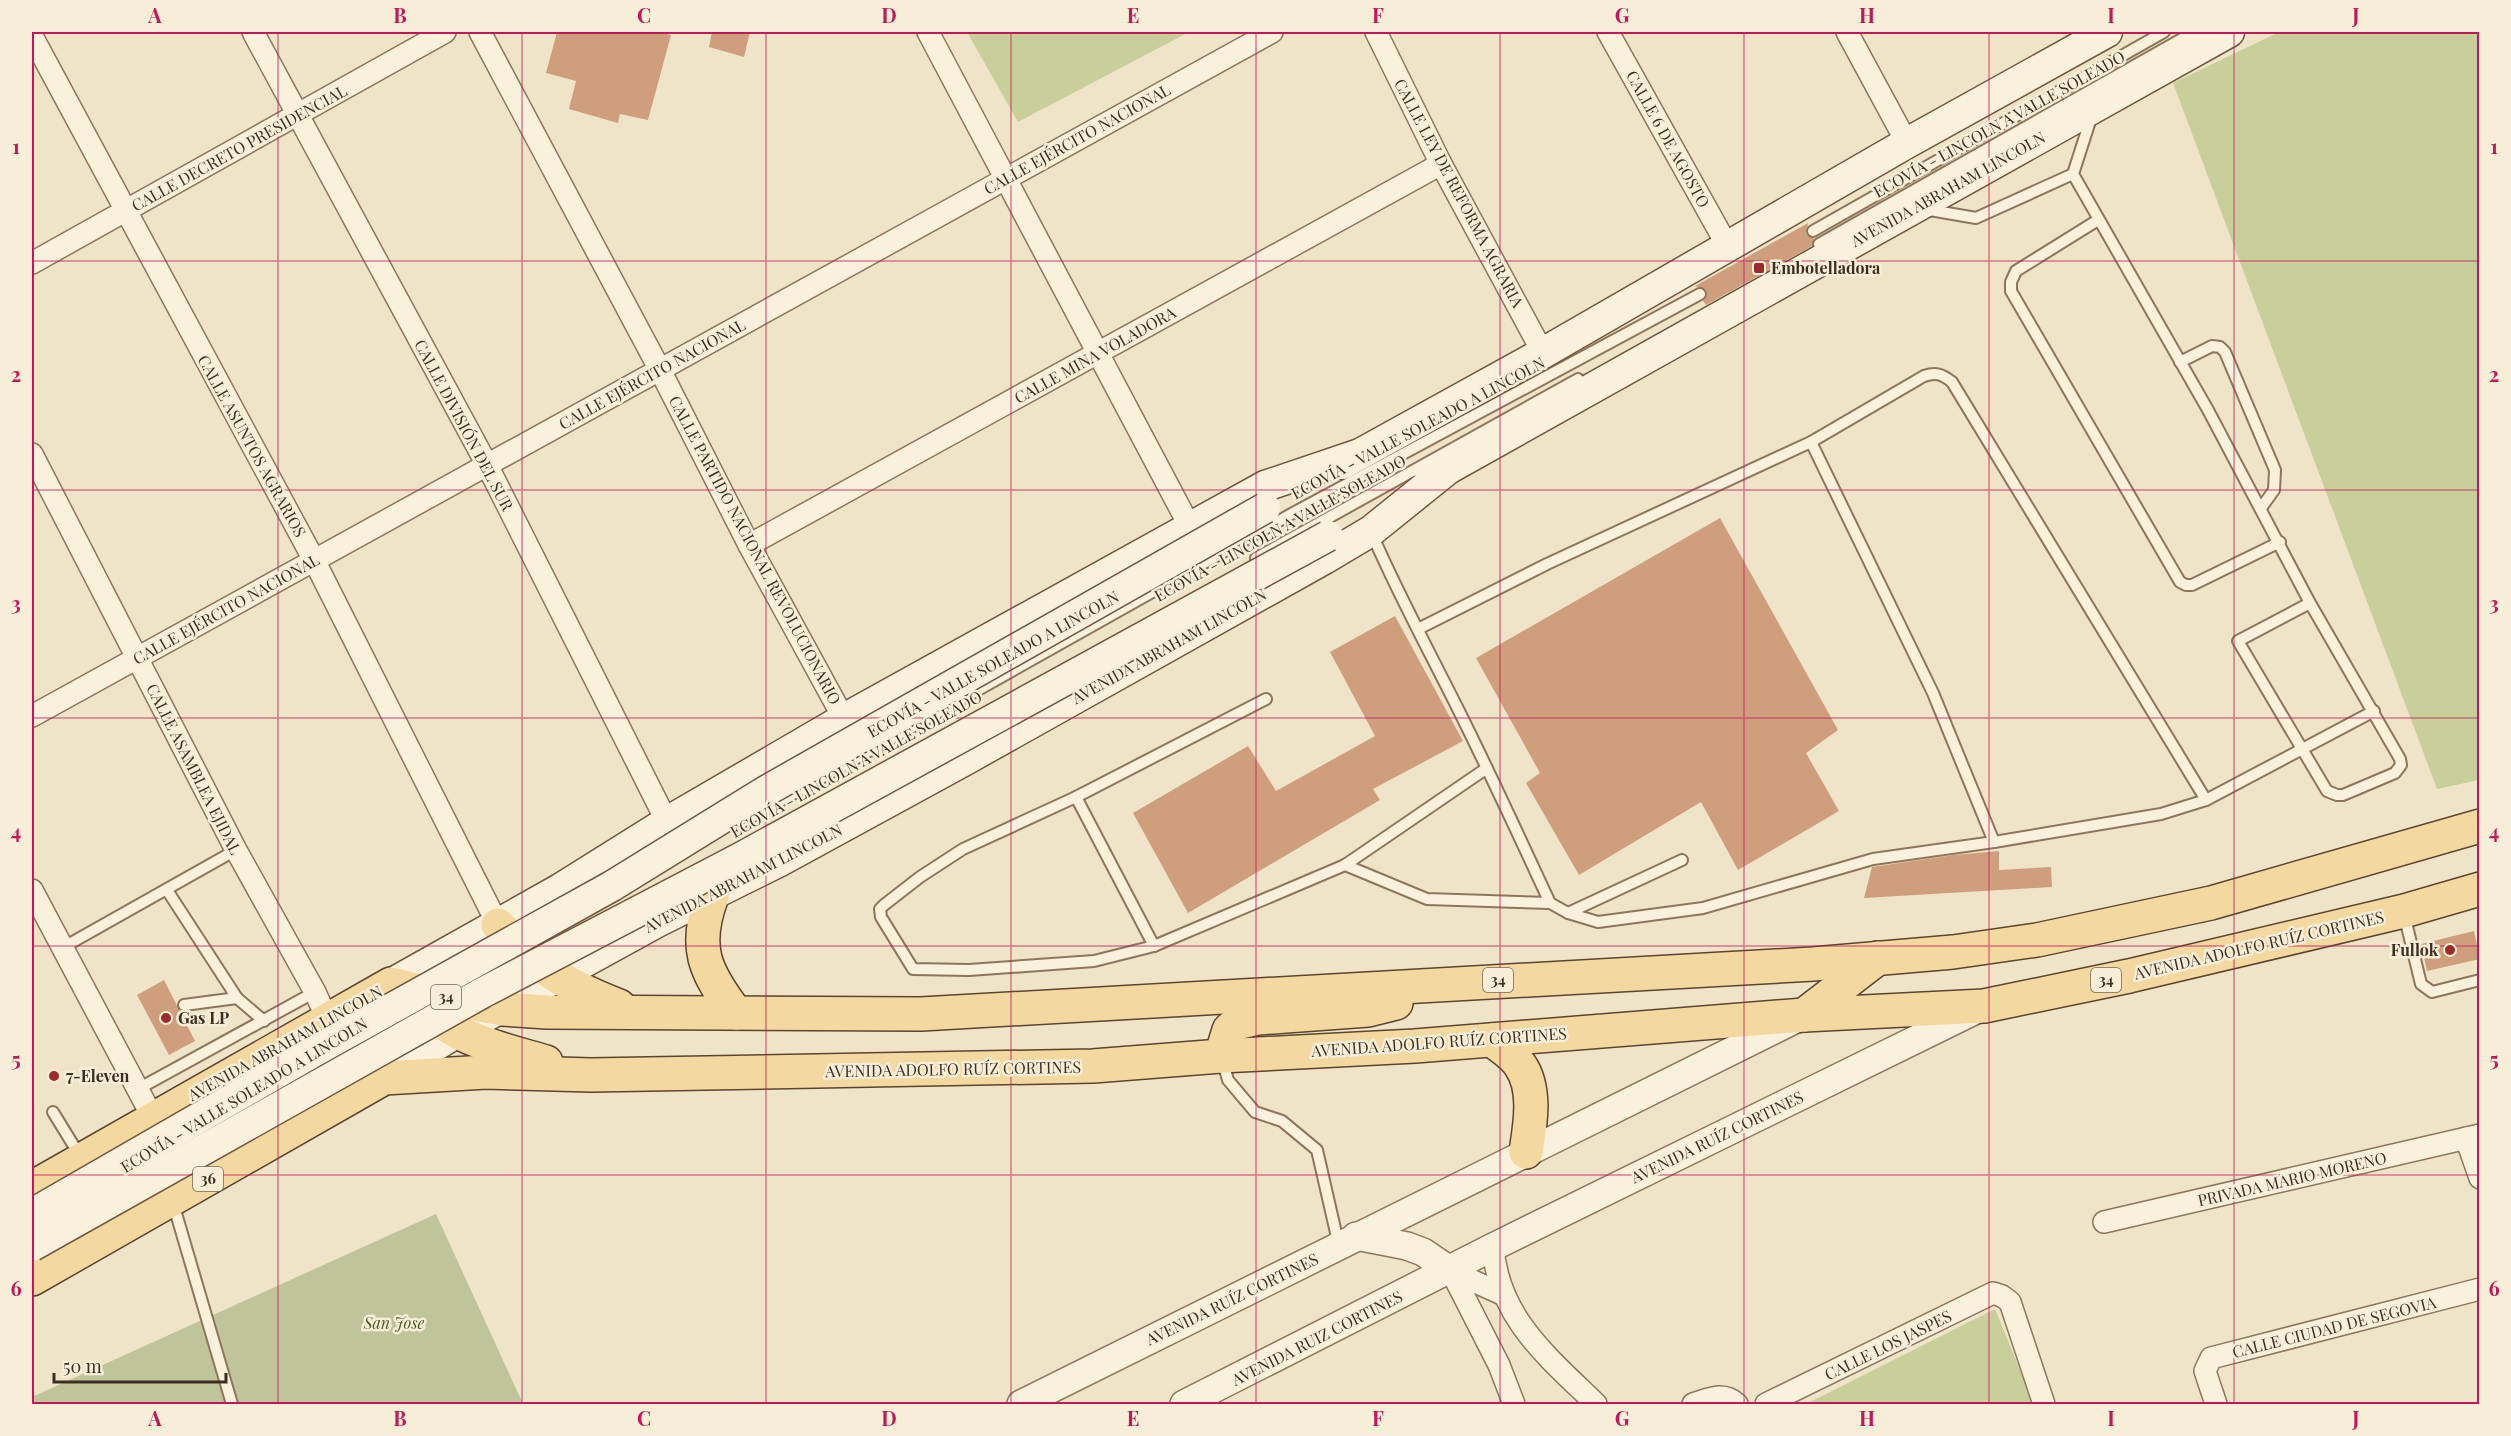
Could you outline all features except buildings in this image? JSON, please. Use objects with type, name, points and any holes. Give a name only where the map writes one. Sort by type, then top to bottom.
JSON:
[{"type":"main road","name":"AVENIDA ABRAHAM LINCOLN","points":[[32,1246],[482,993],[742,856],[1328,536],[2229,32]]},
{"type":"main road","name":"36","points":[[32,1214],[315,1051],[612,886],[766,791],[1360,454],[1543,353],[2092,35]]},
{"type":"main road","name":"AVENIDA ABRAHAM LINCOLN","points":[[32,1279],[384,1078],[430,1000],[498,925],[844,719],[1265,486],[1360,454]]},
{"type":"main road","name":"AVENIDA ABRAHAM LINCOLN","points":[[502,1009],[538,963],[657,922],[712,896],[965,760],[1371,531],[1448,469]]},
{"type":"main road","name":"34","points":[[430,1000],[547,1012],[921,1014],[1813,964],[1953,952],[2037,940],[2211,903],[2480,826]]},
{"type":"main road","points":[[2269,885],[2308,884],[2480,848]]},
{"type":"main road","points":[[614,856],[608,868],[606,882],[616,904],[657,922]]},
{"type":"main road","name":"AVENIDA ADOLFO RUÍZ CORTINES","points":[[384,1078],[486,1072],[591,1075],[1093,1066],[1221,1056],[1415,1046],[1804,1015],[1984,1006],[2129,976],[2404,911],[2480,889]]},
{"type":"main road","points":[[712,896],[704,916],[701,935],[703,956],[710,976],[736,1013]]},
{"type":"main road","points":[[498,925],[538,963],[635,1012]]},
{"type":"main road","points":[[1804,1015],[1878,958]]},
{"type":"main road","points":[[1221,1056],[1229,1030],[1237,1023],[1258,1018],[1368,1010],[1396,1003],[1451,983]]},
{"type":"main road","name":"AVENIDA ABRAHAM LINCOLN","points":[[32,1188],[153,1118],[321,1006],[430,1000]]},
{"type":"main road","points":[[430,1000],[506,1051],[591,1075]]},
{"type":"main road","points":[[1492,1040],[1520,1065],[1528,1084],[1531,1117],[1526,1152]]},
{"type":"street","name":"CALLE DIVISIÓN DEL SUR","points":[[253,32],[486,463],[668,822]]},
{"type":"street","name":"CALLE DECRETO PRESIDENCIAL","points":[[32,263],[445,32]]},
{"type":"street","name":"CALLE PARTIDO NACIONAL REVOLUCIONARIO","points":[[480,32],[660,370],[749,545],[844,719]]},
{"type":"street","points":[[928,32],[1190,527]]},
{"type":"street","name":"CALLE EJÉRCITO NACIONAL","points":[[32,716],[486,463],[660,370],[1272,32]]},
{"type":"street","name":"CALLE LEY DE REFORMA AGRARIA","points":[[1376,32],[1442,164],[1543,353]]},
{"type":"street","name":"CALLE 6 DE AGOSTO","points":[[1608,32],[1728,247]]},
{"type":"street","points":[[1847,32],[1907,143]]},
{"type":"street","name":"CALLE ASUNTOS AGRARIOS","points":[[32,36],[314,560],[498,925]]},
{"type":"street","name":"CALLE MINA VOLADORA","points":[[749,545],[1442,164]]},
{"type":"street","name":"CALLE ASAMBLEA EJIDAL","points":[[32,454],[236,850],[321,1006]]},
{"type":"street","points":[[32,890],[153,1118]]},
{"type":"street","name":"AVENIDA RUÍZ CORTINES","points":[[1450,1270],[1984,1006]]},
{"type":"street","name":"AVENIDA RUÍZ CORTINES","points":[[1021,1404],[1804,1015]]},
{"type":"street","points":[[2473,1136],[2480,1178]]},
{"type":"street","name":"PRIVADA MARIO MORENO","points":[[2104,1222],[2473,1136]]},
{"type":"street","points":[[1348,1241],[1407,1246],[1423,1252],[1450,1270],[1502,1294]]},
{"type":"street","points":[[1493,1247],[1495,1272],[1502,1294],[1536,1346],[1596,1404]]},
{"type":"street","points":[[1450,1270],[1499,1365],[1514,1404]]},
{"type":"street","name":"AVENIDA RUIZ CORTINES","points":[[1184,1404],[1450,1270]]},
{"type":"street","name":"CALLE CIUDAD DE SEGOVIA","points":[[2216,1404],[2206,1380],[2206,1366],[2211,1358],[2480,1289]]},
{"type":"street","name":"CALLE LOS JASPES","points":[[1766,1404],[1993,1293],[2010,1302],[2044,1404]]},
{"type":"street","points":[[1693,1404],[1721,1396],[1732,1399],[1737,1404]]},
{"type":"lane","points":[[1813,231],[2164,32]]},
{"type":"lane","name":"ECOVÍA - LINCOLN A VALLE SOLEADO","points":[[1819,243],[2194,32]]},
{"type":"lane","points":[[2095,106],[2073,174],[2280,542],[2310,603],[2400,759],[2401,765],[2395,773],[2343,795],[2327,791],[2238,641],[2310,603]]},
{"type":"lane","points":[[1916,208],[1976,218],[2073,174]]},
{"type":"lane","points":[[2097,220],[2016,272],[2011,291],[2180,582],[2192,585],[2280,542]]},
{"type":"lane","name":"ECOVÍA - VALLE SOLEADO A LINCOLN","points":[[733,828],[1293,513],[1700,294]]},
{"type":"lane","points":[[2180,362],[2212,346],[2220,347],[2225,352],[2275,470],[2274,490],[2261,508]]},
{"type":"lane","name":"ECOVÍA - LINCOLN A VALLE SOLEADO","points":[[1249,562],[1592,371]]},
{"type":"lane","points":[[1418,629],[1547,564],[1811,442],[1924,376],[1944,375],[1952,382],[2206,800]]},
{"type":"lane","points":[[1811,442],[1933,693],[1994,842]]},
{"type":"lane","points":[[1371,531],[1391,578],[1487,768],[1550,903]]},
{"type":"lane","points":[[1266,699],[1076,796],[963,849],[884,904],[880,909],[881,916],[911,967],[969,970],[1094,961],[1154,946],[1345,865],[1487,768]]},
{"type":"lane","points":[[1345,865],[1427,899],[1550,903],[1568,913],[1598,922],[1703,908],[1873,859],[1994,842],[2161,814],[2206,800],[2374,711]]},
{"type":"lane","name":"ECOVÍA - LINCOLN A VALLE SOLEADO","points":[[236,1145],[430,1000],[538,963],[616,904],[863,777]]},
{"type":"lane","points":[[1076,796],[1154,946]]},
{"type":"lane","points":[[62,948],[236,850]]},
{"type":"lane","points":[[430,1000],[538,963],[682,857]]},
{"type":"lane","points":[[1568,913],[1682,860]]},
{"type":"lane","points":[[167,890],[237,998],[264,1021]]},
{"type":"lane","points":[[2404,911],[2421,984],[2428,991],[2432,992],[2480,980]]},
{"type":"lane","points":[[184,1005],[237,998]]},
{"type":"lane","points":[[138,1089],[264,1021],[321,1006]]},
{"type":"lane","name":"ECOVÍA - VALLE SOLEADO A LINCOLN","points":[[293,1083],[373,1035]]},
{"type":"lane","points":[[1221,1056],[1228,1080],[1255,1112],[1282,1121],[1317,1150],[1348,1241]]},
{"type":"lane","points":[[53,1112],[82,1159]]},
{"type":"lane","name":"ECOVÍA - VALLE SOLEADO A LINCOLN","points":[[32,1240],[222,1125]]},
{"type":"lane","points":[[172,1200],[232,1404]]},
{"type":"lane","points":[[32,1269],[123,1213]]},
{"type":"green space","points":[[967,32],[1189,32],[1018,122]]},
{"type":"green space","points":[[2279,32],[2479,32],[2479,780],[2437,789],[2173,83]]},
{"type":"green space","name":"San Jose","points":[[436,1214],[523,1404],[32,1404],[32,1397]]},
{"type":"green space","points":[[1995,1309],[2034,1404],[1806,1404]]},
{"type":"place","name":"Embotelladora","points":[[1759,268]]},
{"type":"place","name":"Fullok","points":[[2450,950]]},
{"type":"place","name":"Gas LP","points":[[166,1018]]},
{"type":"place","name":"7-Eleven","points":[[54,1076]]}]
